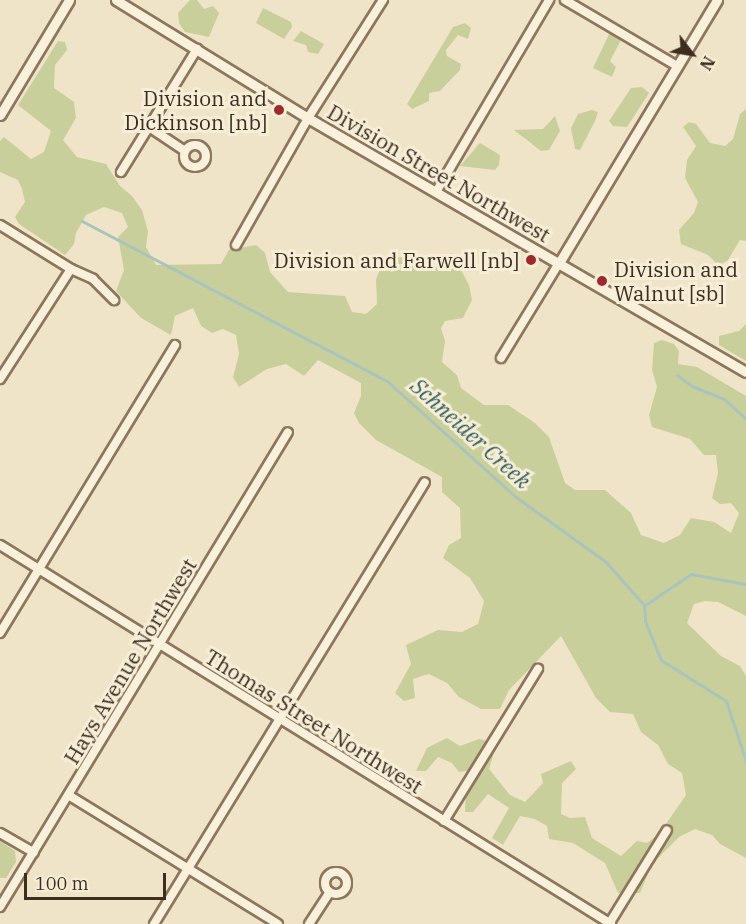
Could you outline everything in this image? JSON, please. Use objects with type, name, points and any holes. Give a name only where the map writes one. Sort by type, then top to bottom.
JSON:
[{"type":"street","points":[[1,111],[69,0]]},
{"type":"street","name":"Division Street Northwest","points":[[116,0],[308,118],[746,372]]},
{"type":"street","points":[[436,192],[549,0]]},
{"type":"street","points":[[565,0],[677,66]]},
{"type":"street","points":[[501,358],[717,0]]},
{"type":"street","points":[[236,245],[308,118],[380,1]]},
{"type":"street","points":[[122,172],[197,49]]},
{"type":"street","points":[[148,127],[185,151]]},
{"type":"street","points":[[0,225],[71,269],[93,279],[114,300]]},
{"type":"street","points":[[0,379],[71,269]]},
{"type":"street","points":[[0,633],[175,345]]},
{"type":"street","name":"Hays Avenue Northwest","points":[[0,907],[70,796],[288,432]]},
{"type":"street","points":[[154,924],[425,482]]},
{"type":"street","name":"Thomas Street Northwest","points":[[0,545],[159,646],[610,924]]},
{"type":"street","points":[[444,822],[538,669]]},
{"type":"street","points":[[70,796],[278,924]]},
{"type":"street","points":[[610,924],[667,830]]},
{"type":"street","points":[[0,833],[34,853]]},
{"type":"street","points":[[309,924],[330,892]]},
{"type":"green space","points":[[190,0],[197,0],[204,9],[213,6],[219,13],[209,37],[185,32],[179,23],[178,13]]},
{"type":"green space","points":[[263,8],[291,22],[292,27],[284,39],[256,23]]},
{"type":"green space","points":[[465,23],[471,28],[468,39],[458,35],[446,50],[447,56],[461,64],[460,70],[440,91],[429,93],[429,101],[412,109],[407,104],[453,27]]},
{"type":"green space","points":[[301,31],[324,44],[318,54],[308,52],[306,45],[293,41]]},
{"type":"green space","points":[[609,34],[618,34],[621,40],[610,61],[616,67],[612,77],[593,68]]},
{"type":"green space","points":[[58,41],[65,42],[67,50],[55,65],[54,88],[74,102],[76,118],[63,140],[77,157],[106,164],[120,186],[132,196],[142,210],[148,231],[146,247],[156,265],[221,264],[229,250],[256,245],[265,253],[270,272],[288,292],[345,296],[352,312],[366,314],[377,304],[376,279],[386,256],[409,258],[417,271],[436,268],[441,258],[452,253],[469,285],[472,300],[463,318],[445,321],[441,328],[445,341],[442,362],[457,375],[461,388],[484,405],[508,405],[535,423],[549,437],[565,483],[575,490],[605,490],[631,513],[641,535],[664,543],[680,535],[691,518],[714,522],[731,533],[739,513],[731,503],[720,504],[712,498],[718,473],[716,455],[704,455],[690,439],[652,427],[649,415],[657,387],[652,370],[654,343],[662,340],[674,344],[679,351],[678,364],[697,367],[746,396],[746,616],[718,602],[705,601],[694,604],[687,623],[721,656],[740,666],[746,676],[746,858],[720,844],[712,835],[695,829],[679,837],[652,864],[640,893],[618,893],[605,863],[573,843],[549,839],[547,826],[535,819],[520,816],[503,845],[492,838],[509,808],[488,794],[473,812],[465,812],[467,771],[459,772],[452,763],[438,757],[426,771],[416,771],[427,748],[447,738],[460,746],[479,739],[497,743],[489,769],[510,795],[525,802],[543,783],[541,774],[571,761],[576,769],[562,783],[561,814],[570,818],[585,817],[592,838],[621,856],[637,841],[647,843],[659,834],[686,795],[682,773],[668,764],[658,745],[641,732],[633,714],[610,712],[596,698],[561,636],[509,690],[500,709],[481,709],[459,697],[447,683],[429,674],[413,679],[415,698],[404,701],[395,693],[411,664],[406,645],[438,630],[462,632],[478,624],[484,601],[470,578],[443,558],[449,545],[461,538],[460,508],[442,492],[442,477],[376,440],[359,423],[354,413],[361,396],[361,383],[318,360],[304,376],[286,364],[267,369],[239,387],[233,377],[239,354],[236,335],[223,329],[212,333],[201,326],[193,308],[175,316],[171,335],[141,318],[116,291],[124,270],[118,237],[128,227],[122,213],[104,207],[86,215],[76,233],[74,244],[65,255],[19,224],[15,217],[25,202],[18,180],[0,172],[0,141],[4,137],[31,159],[44,152],[51,131],[18,105]]},
{"type":"green space","points":[[642,87],[649,93],[627,127],[613,126],[609,121],[631,88]]},
{"type":"green space","points":[[746,109],[746,241],[740,240],[728,260],[719,266],[708,255],[681,244],[679,230],[694,213],[698,202],[685,178],[687,160],[696,146],[683,127],[689,122],[696,124],[710,143],[725,146],[733,139],[740,114]]},
{"type":"green space","points":[[592,110],[598,112],[595,121],[580,150],[575,149],[571,128],[578,114]]},
{"type":"green space","points":[[555,116],[560,131],[549,150],[541,151],[514,130],[543,129]]},
{"type":"green space","points":[[480,143],[500,155],[499,165],[495,170],[460,166]]},
{"type":"green space","points":[[746,324],[746,361],[719,345],[719,336],[739,331]]},
{"type":"green space","points":[[0,841],[15,851],[16,862],[6,878],[0,878]]},
{"type":"waterway","name":"Schneider Creek","points":[[82,221],[387,381],[516,497],[606,562],[644,605],[645,621],[661,660],[726,701],[746,761]]},
{"type":"waterway","points":[[677,375],[692,386],[724,399],[746,419]]},
{"type":"waterway","points":[[645,605],[691,574],[746,584]]},
{"type":"place","name":"Division and Dickinson [nb]","points":[[279,110]]},
{"type":"place","name":"Division and Farwell [nb]","points":[[531,260]]},
{"type":"place","name":"Division and Walnut [sb]","points":[[602,281]]}]
